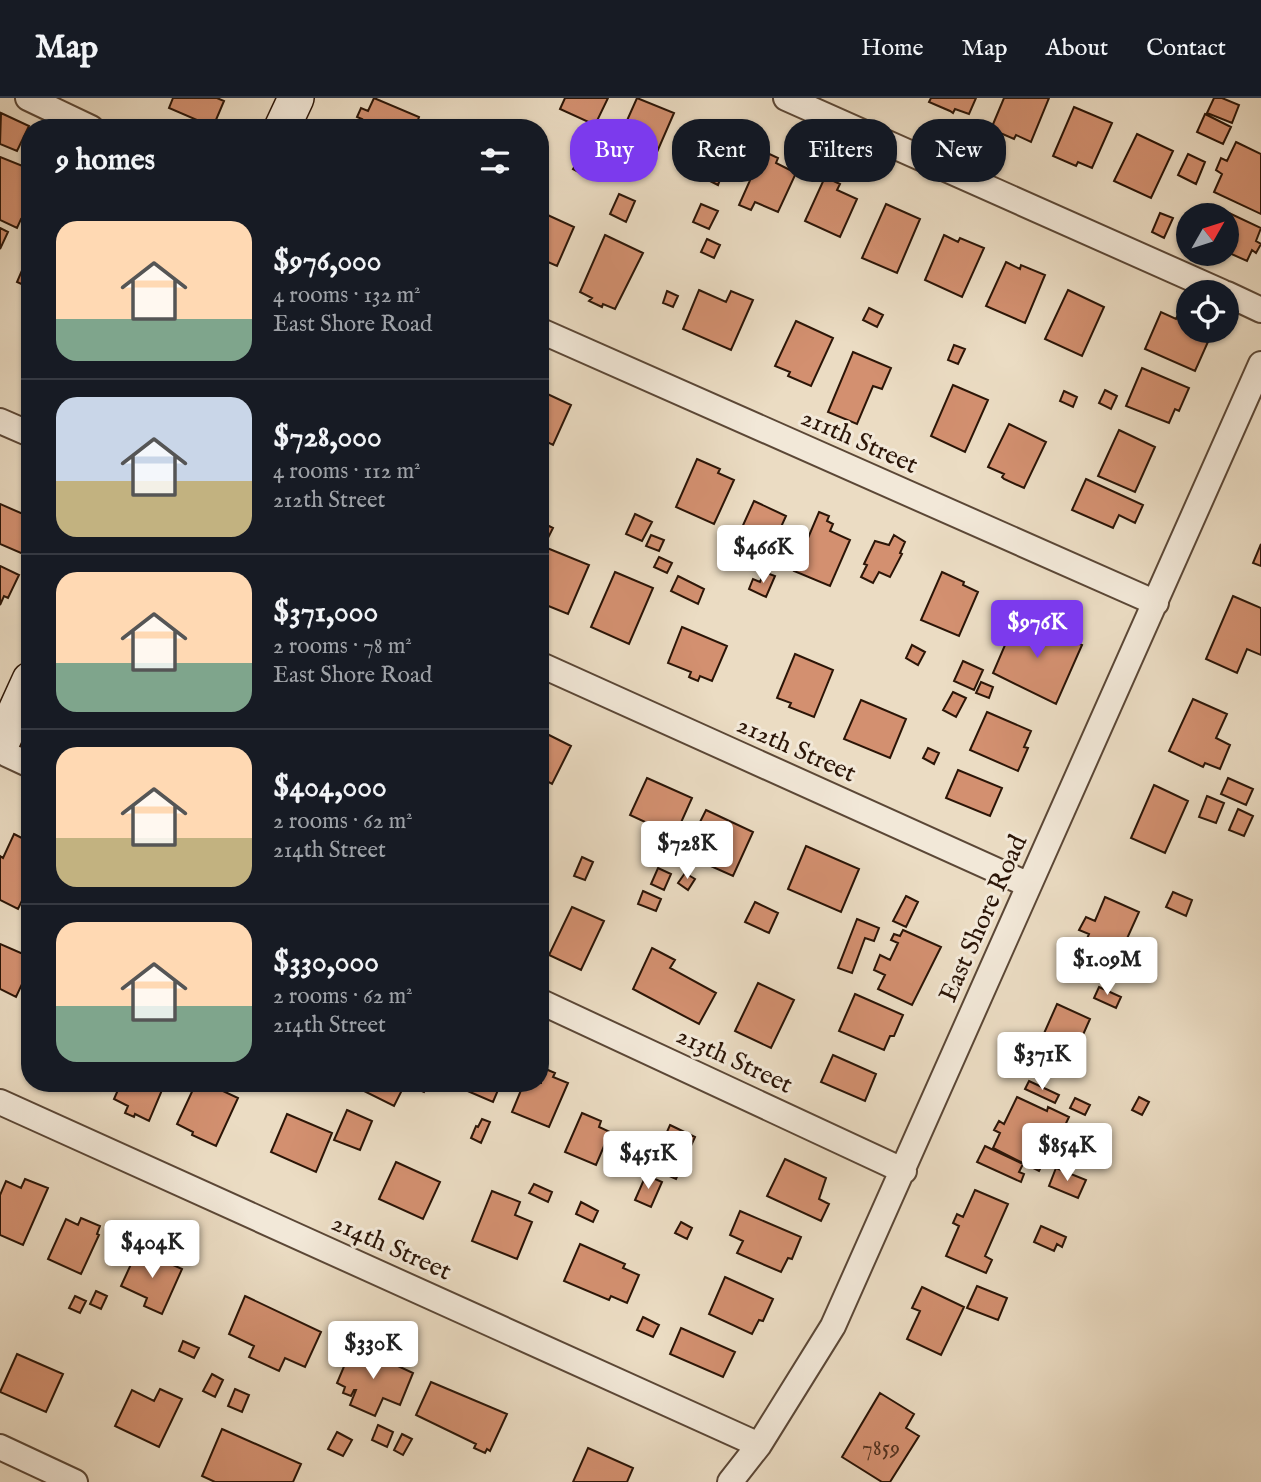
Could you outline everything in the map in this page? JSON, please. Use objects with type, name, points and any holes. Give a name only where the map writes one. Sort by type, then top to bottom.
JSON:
[{"type":"street","points":[[28,98],[72,119]]},
{"type":"street","points":[[286,119],[296,98]]},
{"type":"street","points":[[786,98],[1195,280]]},
{"type":"street","points":[[1239,300],[1261,310]]},
{"type":"street","name":"211th Street","points":[[549,335],[1156,603]]},
{"type":"street","name":"East Shore Road","points":[[730,1482],[760,1445],[833,1326],[1261,363]]},
{"type":"street","points":[[0,421],[21,430]]},
{"type":"street","name":"212th Street","points":[[549,669],[1029,885]]},
{"type":"street","points":[[0,746],[21,700]]},
{"type":"street","points":[[0,751],[21,761]]},
{"type":"street","name":"213th Street","points":[[549,1006],[904,1171]]},
{"type":"street","name":"214th Street","points":[[0,1102],[760,1445]]},
{"type":"street","points":[[0,1447],[75,1482]]},
{"type":"building","points":[[173,98],[217,98],[224,101],[216,119],[194,119],[169,108]]},
{"type":"building","points":[[374,98],[419,117],[357,117],[361,108],[368,111]]},
{"type":"building","points":[[565,98],[608,98],[598,119],[582,119],[560,109]]},
{"type":"building","points":[[637,98],[674,113],[658,150],[658,119],[628,119]]},
{"type":"building","points":[[931,98],[976,98],[969,114],[955,109],[953,113],[929,102]]},
{"type":"building","points":[[1004,98],[1049,98],[1031,142],[1016,135],[1014,139],[1006,136],[1006,119],[995,119]]},
{"type":"building","points":[[1214,98],[1222,98],[1239,105],[1232,123],[1207,113]]},
{"type":"building","points":[[1074,107],[1112,123],[1092,168],[1078,162],[1076,166],[1053,156]]},
{"type":"building","points":[[1,113],[21,122],[21,143],[17,151],[0,144]]},
{"type":"building","points":[[1205,114],[1231,127],[1223,144],[1197,132]]},
{"type":"building","points":[[1137,134],[1173,151],[1151,198],[1114,181]]},
{"type":"building","points":[[1236,142],[1261,154],[1261,214],[1214,192],[1222,174],[1216,170],[1221,158],[1227,161]]},
{"type":"building","points":[[770,154],[778,158],[776,163],[784,167],[784,182],[792,182],[778,212],[755,202],[751,210],[739,205],[749,182],[770,182]]},
{"type":"building","points":[[1188,154],[1205,162],[1196,184],[1178,175]]},
{"type":"building","points":[[0,157],[21,165],[21,219],[17,228],[0,220]]},
{"type":"building","points":[[823,182],[840,184],[837,190],[857,199],[840,237],[805,221]]},
{"type":"building","points":[[619,194],[635,201],[626,222],[610,214]]},
{"type":"building","points":[[701,204],[718,211],[709,229],[693,222]]},
{"type":"building","points":[[886,204],[920,219],[897,273],[862,258]]},
{"type":"building","points":[[1160,213],[1173,218],[1164,238],[1152,232]]},
{"type":"building","points":[[549,216],[574,227],[557,266],[549,262]]},
{"type":"building","points":[[1239,218],[1261,228],[1256,241],[1261,244],[1256,253],[1252,250],[1247,261],[1239,257]]},
{"type":"building","points":[[0,228],[8,232],[0,249]]},
{"type":"building","points":[[605,235],[643,253],[615,309],[589,301],[592,298],[580,292]]},
{"type":"building","points":[[944,235],[958,242],[960,238],[984,248],[962,297],[925,280]]},
{"type":"building","points":[[707,239],[720,245],[714,258],[701,252]]},
{"type":"building","points":[[1006,262],[1020,269],[1021,265],[1045,275],[1025,323],[986,306]]},
{"type":"building","points":[[699,290],[726,302],[731,291],[753,300],[731,350],[683,329]]},
{"type":"building","points":[[1068,290],[1104,307],[1082,356],[1045,339]]},
{"type":"building","points":[[667,291],[678,296],[673,307],[663,303]]},
{"type":"building","points":[[869,308],[883,315],[877,327],[863,320]]},
{"type":"building","points":[[1161,312],[1176,319],[1176,343],[1207,343],[1195,371],[1145,349]]},
{"type":"building","points":[[796,321],[833,338],[811,386],[788,376],[790,372],[775,366]]},
{"type":"building","points":[[954,345],[965,349],[958,364],[948,360]]},
{"type":"building","points":[[853,352],[891,368],[882,389],[873,386],[857,424],[828,412]]},
{"type":"building","points":[[1142,368],[1189,388],[1179,411],[1175,409],[1169,423],[1126,406]]},
{"type":"building","points":[[953,385],[988,400],[965,452],[931,436]]},
{"type":"building","points":[[1105,390],[1117,396],[1111,409],[1099,403]]},
{"type":"building","points":[[1064,391],[1077,397],[1073,407],[1060,401]]},
{"type":"building","points":[[549,395],[571,405],[553,445],[549,443]]},
{"type":"building","points":[[1009,424],[1046,442],[1024,488],[1004,479],[1004,474],[988,467]]},
{"type":"building","points":[[1119,430],[1155,447],[1135,492],[1098,476]]},
{"type":"building","points":[[697,459],[720,469],[718,473],[734,480],[714,524],[676,507]]},
{"type":"building","points":[[1086,479],[1143,505],[1135,523],[1119,515],[1113,528],[1072,510]]},
{"type":"building","points":[[754,501],[786,516],[762,569],[730,554]]},
{"type":"building","points":[[0,504],[21,513],[21,553],[0,544]]},
{"type":"building","points":[[819,512],[829,516],[827,521],[833,524],[830,531],[850,540],[830,586],[794,571]]},
{"type":"building","points":[[635,514],[652,522],[642,541],[626,534]]},
{"type":"building","points":[[651,535],[664,540],[659,551],[646,546]]},
{"type":"building","points":[[894,535],[905,542],[890,577],[879,572],[873,583],[861,577],[875,541],[889,545]]},
{"type":"building","points":[[1261,544],[1261,566],[1253,563]]},
{"type":"building","points":[[549,549],[589,565],[568,614],[549,606]]},
{"type":"building","points":[[659,557],[672,563],[667,573],[654,567]]},
{"type":"building","points":[[0,566],[19,575],[8,598],[4,596],[0,605]]},
{"type":"building","points":[[615,572],[653,588],[629,644],[591,627]]},
{"type":"building","points":[[764,572],[775,576],[766,597],[749,589],[753,579],[760,582]]},
{"type":"building","points":[[942,572],[978,592],[959,636],[921,620]]},
{"type":"building","points":[[678,576],[704,589],[698,604],[671,591]]},
{"type":"building","points":[[1233,596],[1261,608],[1261,655],[1247,649],[1237,673],[1206,659]]},
{"type":"building","points":[[1017,617],[1082,645],[1056,704],[993,673]]},
{"type":"building","points":[[682,627],[727,646],[712,681],[700,676],[698,681],[689,677],[691,672],[668,663]]},
{"type":"building","points":[[912,645],[925,652],[918,665],[906,658]]},
{"type":"building","points":[[795,654],[833,670],[814,717],[789,707],[791,703],[777,698]]},
{"type":"building","points":[[963,661],[983,670],[974,690],[954,681]]},
{"type":"building","points":[[981,682],[993,687],[989,698],[976,693]]},
{"type":"building","points":[[953,692],[966,698],[956,717],[943,710]]},
{"type":"building","points":[[1193,699],[1227,714],[1216,738],[1230,745],[1220,769],[1205,763],[1203,767],[1169,751]]},
{"type":"building","points":[[861,700],[906,719],[890,758],[844,739]]},
{"type":"building","points":[[987,712],[1031,731],[1024,747],[1028,748],[1018,771],[970,750]]},
{"type":"building","points":[[549,735],[571,746],[552,784],[549,782]]},
{"type":"building","points":[[928,748],[939,753],[934,764],[923,758]]},
{"type":"building","points":[[958,770],[1002,788],[990,816],[946,798]]},
{"type":"building","points":[[647,778],[692,798],[675,836],[630,815]]},
{"type":"building","points":[[1228,778],[1253,789],[1246,805],[1221,794]]},
{"type":"building","points":[[1154,785],[1188,801],[1165,853],[1131,838]]},
{"type":"building","points":[[1207,796],[1224,803],[1216,823],[1199,817]]},
{"type":"building","points":[[1238,809],[1253,816],[1244,836],[1229,830]]},
{"type":"building","points":[[706,810],[753,832],[733,876],[695,859],[697,856],[689,852],[692,845],[701,849],[708,834],[697,828]]},
{"type":"building","points":[[14,834],[21,838],[21,903],[18,909],[0,900],[0,856],[3,858]]},
{"type":"building","points":[[806,846],[859,869],[841,912],[788,889]]},
{"type":"building","points":[[582,857],[593,862],[585,880],[574,876]]},
{"type":"building","points":[[658,868],[671,874],[664,890],[651,884]]},
{"type":"building","points":[[685,873],[695,879],[688,890],[678,883]]},
{"type":"building","points":[[643,891],[661,899],[656,911],[638,904]]},
{"type":"building","points":[[1173,892],[1192,900],[1186,916],[1166,907]]},
{"type":"building","points":[[906,896],[918,902],[906,927],[893,921]]},
{"type":"building","points":[[1105,897],[1139,912],[1116,963],[1083,948],[1089,934],[1079,930],[1086,917],[1095,921]]},
{"type":"building","points":[[755,902],[778,913],[769,933],[745,922]]},
{"type":"building","points":[[572,907],[604,921],[581,970],[549,955]]},
{"type":"building","points":[[857,919],[879,928],[874,941],[865,938],[852,973],[838,968]]},
{"type":"building","points":[[903,930],[941,947],[912,1005],[878,989],[885,975],[874,970],[880,955],[890,960],[898,943],[891,940],[894,934],[900,936]]},
{"type":"building","points":[[0,944],[21,953],[21,986],[16,997],[0,989]]},
{"type":"building","points":[[652,948],[675,960],[670,968],[716,993],[699,1024],[633,989]]},
{"type":"building","points":[[758,983],[794,1000],[771,1048],[735,1031]]},
{"type":"building","points":[[1099,987],[1121,997],[1116,1008],[1094,998]]},
{"type":"building","points":[[855,994],[903,1015],[894,1036],[890,1036],[884,1050],[839,1031]]},
{"type":"building","points":[[1057,1004],[1090,1019],[1067,1071],[1034,1056]]},
{"type":"building","points":[[833,1055],[876,1074],[865,1101],[821,1082]]},
{"type":"building","points":[[549,1070],[555,1073],[553,1077],[568,1083],[549,1127],[512,1112],[520,1092],[549,1092]]},
{"type":"building","points":[[1029,1081],[1059,1095],[1055,1103],[1025,1089]]},
{"type":"building","points":[[117,1092],[161,1092],[149,1121],[135,1114],[134,1117],[125,1113],[128,1106],[114,1099]]},
{"type":"building","points":[[192,1092],[225,1092],[238,1098],[216,1146],[192,1135],[193,1132],[177,1124]]},
{"type":"building","points":[[366,1092],[401,1092],[394,1106]]},
{"type":"building","points":[[470,1092],[497,1092],[493,1102]]},
{"type":"building","points":[[1017,1097],[1047,1111],[1048,1107],[1069,1117],[1052,1153],[1049,1151],[1039,1171],[993,1148],[1000,1133],[994,1130],[999,1121],[1004,1124]]},
{"type":"building","points":[[1139,1097],[1149,1102],[1142,1115],[1132,1110]]},
{"type":"building","points":[[1075,1098],[1090,1105],[1085,1115],[1070,1108]]},
{"type":"building","points":[[347,1110],[372,1121],[360,1150],[334,1140]]},
{"type":"building","points":[[582,1113],[601,1121],[599,1127],[610,1132],[596,1165],[565,1152]]},
{"type":"building","points":[[287,1114],[332,1133],[316,1172],[271,1152]]},
{"type":"building","points":[[482,1119],[490,1122],[481,1143],[471,1138]]},
{"type":"building","points":[[670,1125],[695,1137],[676,1179],[651,1168]]},
{"type":"building","points":[[985,1146],[1023,1164],[1019,1172],[1024,1174],[1021,1182],[977,1162]]},
{"type":"building","points":[[785,1159],[826,1178],[819,1199],[829,1204],[821,1221],[767,1196]]},
{"type":"building","points":[[396,1162],[440,1182],[423,1219],[379,1199]]},
{"type":"building","points":[[1056,1168],[1086,1180],[1078,1198],[1049,1186]]},
{"type":"building","points":[[646,1175],[662,1182],[651,1207],[635,1200]]},
{"type":"building","points":[[25,1179],[48,1188],[23,1245],[0,1235],[0,1195],[6,1181],[21,1188]]},
{"type":"building","points":[[534,1184],[552,1192],[548,1202],[529,1193]]},
{"type":"building","points":[[975,1190],[1008,1204],[985,1256],[992,1260],[986,1273],[946,1256],[959,1226],[953,1223],[957,1214],[963,1217]]},
{"type":"building","points":[[492,1191],[520,1202],[515,1215],[532,1222],[517,1259],[472,1241]]},
{"type":"building","points":[[581,1202],[598,1211],[593,1222],[576,1214]]},
{"type":"building","points":[[740,1211],[801,1237],[792,1259],[788,1258],[781,1272],[737,1253],[743,1241],[730,1235]]},
{"type":"building","points":[[81,1218],[100,1226],[99,1235],[81,1274],[48,1259],[66,1219],[78,1225]]},
{"type":"building","points":[[681,1222],[692,1228],[687,1239],[675,1233]]},
{"type":"building","points":[[1041,1226],[1066,1237],[1062,1247],[1057,1244],[1054,1251],[1034,1242]]},
{"type":"building","points":[[580,1244],[625,1264],[623,1268],[639,1275],[627,1303],[611,1296],[609,1300],[564,1281]]},
{"type":"building","points":[[138,1249],[182,1269],[162,1314],[144,1306],[147,1298],[121,1286]]},
{"type":"building","points":[[725,1277],[773,1299],[763,1321],[759,1320],[752,1334],[709,1314]]},
{"type":"building","points":[[977,1286],[1007,1298],[998,1320],[967,1308]]},
{"type":"building","points":[[922,1287],[964,1307],[941,1355],[907,1339],[920,1311],[912,1308]]},
{"type":"building","points":[[96,1291],[107,1296],[101,1309],[90,1304]]},
{"type":"building","points":[[75,1296],[86,1301],[80,1313],[69,1308]]},
{"type":"building","points":[[245,1296],[321,1332],[305,1367],[285,1358],[279,1371],[249,1357],[254,1346],[229,1334]]},
{"type":"building","points":[[643,1317],[659,1325],[653,1337],[637,1330]]},
{"type":"building","points":[[681,1328],[735,1352],[723,1377],[670,1354]]},
{"type":"building","points":[[183,1341],[199,1348],[194,1358],[179,1351]]},
{"type":"building","points":[[353,1345],[413,1373],[400,1405],[383,1398],[375,1416],[350,1405],[356,1390],[351,1396],[343,1393],[345,1387],[337,1383]]},
{"type":"building","points":[[17,1354],[63,1374],[46,1412],[0,1392]]},
{"type":"building","points":[[212,1374],[223,1380],[215,1397],[203,1391]]},
{"type":"building","points":[[431,1382],[507,1414],[490,1451],[487,1449],[485,1453],[474,1448],[476,1444],[416,1415]]},
{"type":"building","points":[[160,1389],[182,1399],[159,1447],[115,1426],[132,1390],[154,1401]]},
{"type":"building","points":[[235,1389],[249,1395],[242,1412],[228,1406]]},
{"type":"building","points":[[880,1393],[914,1414],[906,1428],[919,1436],[890,1482],[882,1482],[842,1457]]},
{"type":"building","points":[[378,1425],[393,1432],[387,1447],[372,1440]]},
{"type":"building","points":[[222,1429],[301,1464],[293,1482],[215,1482],[202,1476]]},
{"type":"building","points":[[337,1432],[352,1440],[343,1456],[328,1449]]},
{"type":"building","points":[[402,1434],[412,1439],[403,1455],[394,1450]]},
{"type":"building","points":[[588,1448],[633,1468],[627,1482],[573,1482]]}]
